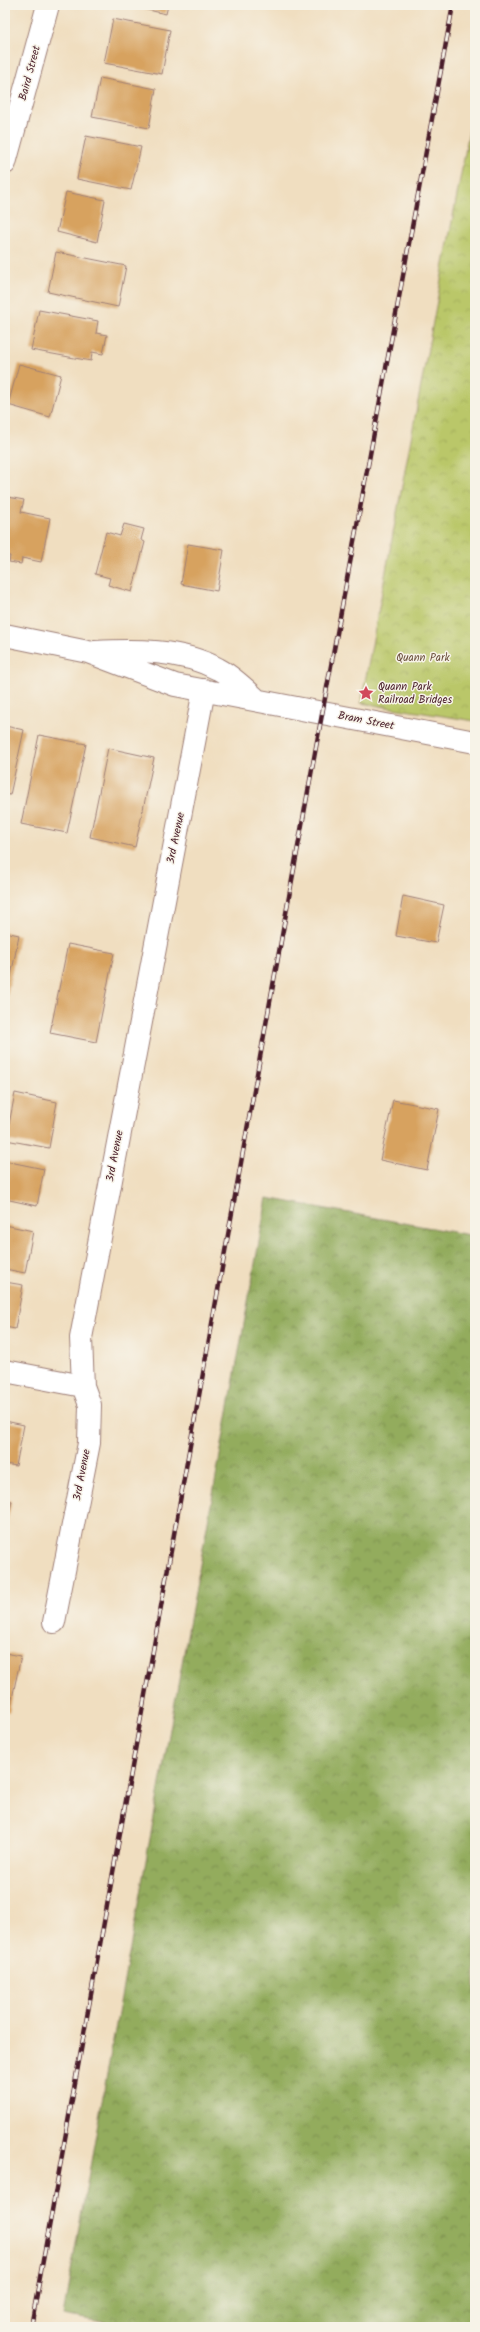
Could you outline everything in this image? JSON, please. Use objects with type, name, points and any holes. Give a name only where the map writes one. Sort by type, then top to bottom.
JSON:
[{"type":"street","name":"Baird Street","points":[[5,163],[48,5]]},
{"type":"street","name":"Bram Street","points":[[5,635],[88,652],[175,685],[475,742]]},
{"type":"street","name":"Bram Street","points":[[88,652],[142,649],[188,658],[218,669],[257,700]]},
{"type":"street","name":"3rd Avenue","points":[[54,1622],[88,1443],[90,1405],[83,1386],[81,1338],[204,690]]},
{"type":"street","points":[[5,1372],[83,1386]]},
{"type":"green space","name":"Quann Park","points":[[475,100],[475,721],[361,703]]},
{"type":"green space","points":[[267,1198],[475,1236],[475,2327],[129,2327],[63,2315]]},
{"type":"building","points":[[126,5],[168,5],[166,14]]},
{"type":"building","points":[[113,19],[170,30],[162,74],[104,63]]},
{"type":"building","points":[[100,78],[156,89],[149,128],[92,117]]},
{"type":"building","points":[[86,136],[141,147],[131,190],[77,179]]},
{"type":"building","points":[[66,192],[105,200],[97,242],[57,232]]},
{"type":"building","points":[[56,252],[126,266],[118,307],[48,292]]},
{"type":"building","points":[[39,310],[98,321],[96,333],[107,335],[103,354],[92,352],[91,361],[31,350]]},
{"type":"building","points":[[19,364],[61,375],[50,417],[8,405]]},
{"type":"building","points":[[8,497],[24,500],[21,512],[50,518],[41,562],[22,558],[21,564],[9,562],[10,556],[5,555],[5,510]]},
{"type":"building","points":[[124,524],[144,529],[141,540],[145,542],[132,592],[108,585],[110,578],[95,574],[106,532],[120,536]]},
{"type":"building","points":[[188,544],[224,550],[217,591],[181,584]]},
{"type":"building","points":[[5,726],[24,730],[10,795],[5,794]]},
{"type":"building","points":[[39,735],[86,744],[67,833],[21,824]]},
{"type":"building","points":[[108,748],[154,758],[135,847],[90,837]]},
{"type":"building","points":[[403,896],[444,905],[436,943],[396,936]]},
{"type":"building","points":[[5,932],[19,935],[6,1002],[5,1002]]},
{"type":"building","points":[[68,944],[114,953],[96,1042],[50,1033]]},
{"type":"building","points":[[15,1093],[57,1102],[49,1148],[6,1140]]},
{"type":"building","points":[[393,1100],[439,1109],[427,1170],[380,1160]]},
{"type":"building","points":[[5,1161],[44,1169],[37,1206],[5,1199]]},
{"type":"building","points":[[5,1225],[33,1231],[25,1273],[5,1269]]},
{"type":"building","points":[[5,1282],[23,1285],[15,1329],[5,1327]]},
{"type":"building","points":[[5,1421],[24,1425],[16,1466],[5,1464]]},
{"type":"building","points":[[5,1499],[12,1501],[6,1526],[5,1526]]},
{"type":"building","points":[[5,1653],[21,1656],[9,1713],[5,1712]]},
{"type":"railway","points":[[31,2327],[316,747],[453,5]]},
{"type":"place","name":"Quann Park Railroad Bridges","points":[[366,693]]}]
